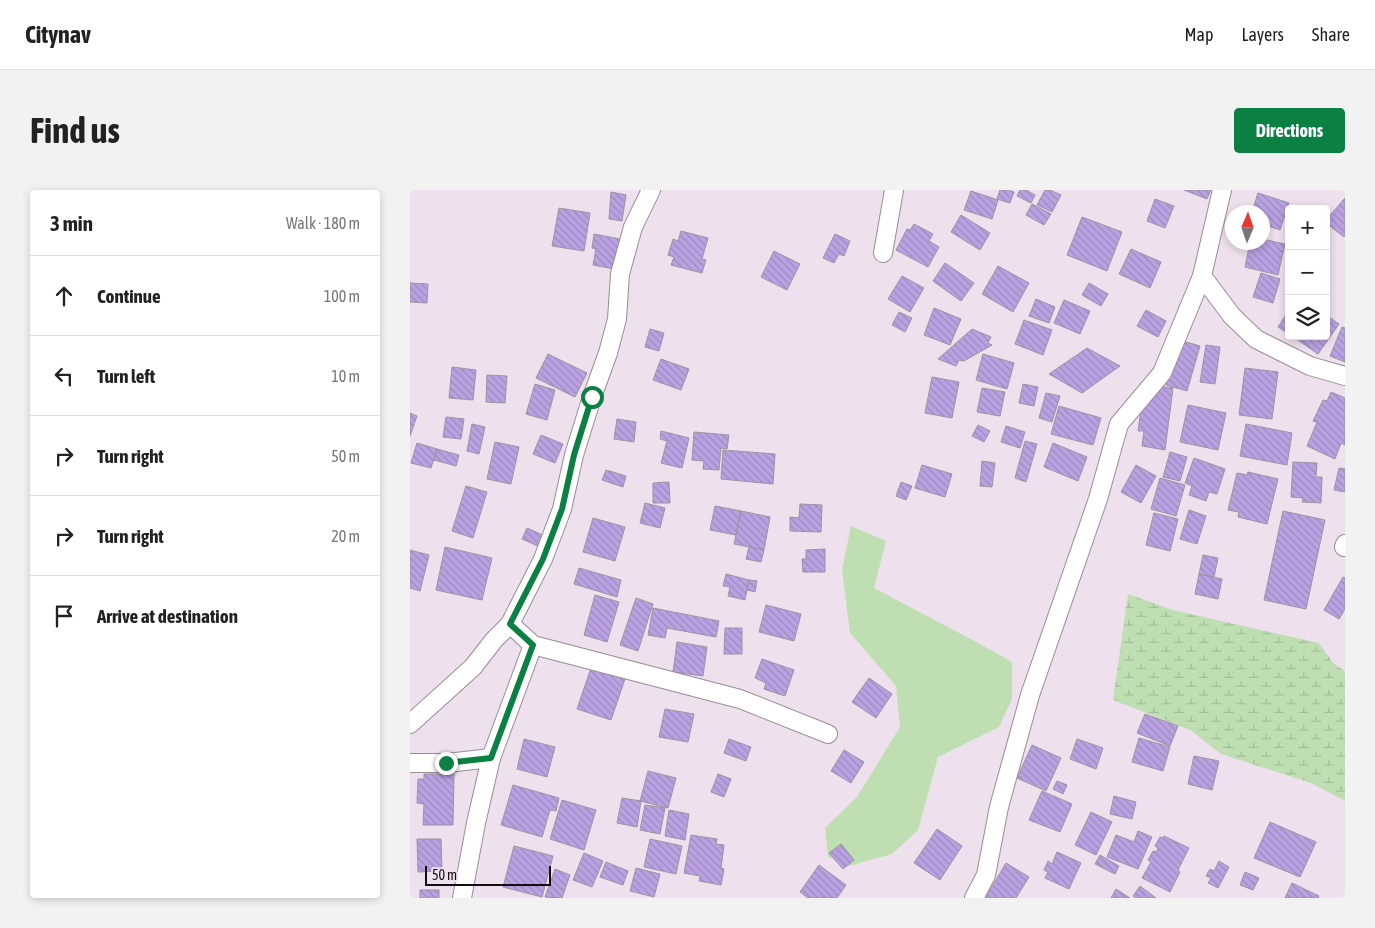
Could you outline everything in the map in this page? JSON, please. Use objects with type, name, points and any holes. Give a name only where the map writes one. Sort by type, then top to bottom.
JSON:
[{"type":"street","points":[[410,724],[472,667],[510,624],[543,559],[562,509],[574,455],[608,354],[617,319],[620,274],[633,227],[651,190]]},
{"type":"street","points":[[883,253],[894,190]]},
{"type":"street","points":[[974,898],[986,875],[999,807],[1030,695],[1098,500],[1119,424],[1162,372],[1202,276],[1222,190]]},
{"type":"street","points":[[1202,276],[1232,316],[1256,340],[1310,366],[1345,376]]},
{"type":"street","points":[[510,624],[533,645],[740,699],[828,734]]},
{"type":"street","points":[[462,898],[476,823],[491,758],[533,645]]},
{"type":"street","points":[[410,763],[446,763],[491,758]]},
{"type":"green space","points":[[851,526],[886,541],[874,588],[1012,662],[1012,699],[999,727],[938,757],[918,830],[892,854],[849,866],[828,857],[825,828],[857,797],[900,727],[896,686],[850,633],[842,569]]},
{"type":"green space","points":[[1128,594],[1173,610],[1319,643],[1333,663],[1345,671],[1345,801],[1311,783],[1221,754],[1190,730],[1113,700]]},
{"type":"building","points":[[1000,190],[1014,192],[1010,203],[997,199]]},
{"type":"building","points":[[1020,190],[1026,190],[1035,195],[1031,203],[1017,196]]},
{"type":"building","points":[[1045,190],[1061,195],[1052,212],[1037,205]]},
{"type":"building","points":[[1184,190],[1211,190],[1207,199]]},
{"type":"building","points":[[971,191],[998,200],[992,219],[964,210]]},
{"type":"building","points":[[611,192],[626,195],[622,221],[609,219]]},
{"type":"building","points":[[1258,193],[1289,203],[1285,205],[1285,215],[1280,230],[1270,227],[1270,205],[1254,205]]},
{"type":"building","points":[[1345,198],[1344,237],[1330,226],[1330,215]]},
{"type":"building","points":[[1155,199],[1174,206],[1165,228],[1147,221]]},
{"type":"building","points":[[1032,204],[1051,214],[1044,225],[1026,215]]},
{"type":"building","points":[[559,208],[590,213],[584,251],[552,246]]},
{"type":"building","points":[[961,215],[990,233],[980,250],[951,232]]},
{"type":"building","points":[[1082,217],[1122,232],[1107,271],[1067,255]]},
{"type":"building","points":[[914,224],[933,234],[929,241],[939,247],[928,267],[896,250],[907,229],[910,230]]},
{"type":"building","points":[[681,231],[708,238],[702,259],[706,260],[702,273],[671,265],[674,257],[668,255],[673,239],[678,241]]},
{"type":"building","points":[[594,234],[625,240],[619,270],[593,265],[596,249],[592,248]]},
{"type":"building","points":[[835,234],[850,241],[844,256],[839,254],[834,263],[823,258]]},
{"type":"building","points":[[1270,241],[1285,244],[1278,275],[1245,267],[1248,250],[1270,250]]},
{"type":"building","points":[[1131,249],[1161,262],[1150,288],[1119,274]]},
{"type":"building","points":[[774,251],[800,264],[787,290],[761,277]]},
{"type":"building","points":[[945,263],[974,283],[961,301],[933,281]]},
{"type":"building","points":[[998,266],[1029,283],[1013,312],[982,294]]},
{"type":"building","points":[[1261,273],[1280,279],[1273,303],[1253,297]]},
{"type":"building","points":[[902,276],[924,288],[910,312],[888,299]]},
{"type":"building","points":[[410,283],[428,284],[427,303],[410,302]]},
{"type":"building","points":[[1089,283],[1108,294],[1101,306],[1082,295]]},
{"type":"building","points":[[1036,299],[1055,307],[1049,323],[1029,316]]},
{"type":"building","points":[[1064,300],[1090,311],[1080,334],[1054,323]]},
{"type":"building","points":[[934,308],[961,319],[950,345],[924,335]]},
{"type":"building","points":[[1146,310],[1166,321],[1158,337],[1137,326]]},
{"type":"building","points":[[899,312],[912,318],[905,332],[892,325]]},
{"type":"building","points":[[1285,316],[1285,331],[1278,327]]},
{"type":"building","points":[[1330,318],[1339,324],[1330,337]]},
{"type":"building","points":[[1024,320],[1052,330],[1043,355],[1015,344]]},
{"type":"building","points":[[1342,327],[1345,328],[1345,362],[1330,356]]},
{"type":"building","points":[[650,329],[664,333],[659,351],[645,347]]},
{"type":"building","points":[[972,329],[991,337],[988,343],[992,345],[964,361],[959,360],[956,366],[938,359]]},
{"type":"building","points":[[1179,340],[1200,346],[1187,391],[1166,385]]},
{"type":"building","points":[[1298,340],[1328,340],[1318,354]]},
{"type":"building","points":[[1206,345],[1220,347],[1215,384],[1200,382]]},
{"type":"building","points":[[1087,348],[1120,366],[1082,393],[1049,374]]},
{"type":"building","points":[[548,354],[587,373],[575,397],[536,378]]},
{"type":"building","points":[[983,354],[1014,363],[1007,389],[976,380]]},
{"type":"building","points":[[661,359],[689,369],[681,390],[653,380]]},
{"type":"building","points":[[452,367],[476,370],[473,400],[449,398]]},
{"type":"building","points":[[1245,368],[1278,372],[1272,419],[1239,415]]},
{"type":"building","points":[[487,375],[507,376],[505,403],[486,402]]},
{"type":"building","points":[[932,377],[959,382],[952,418],[925,413]]},
{"type":"building","points":[[535,384],[555,390],[547,420],[526,414]]},
{"type":"building","points":[[1023,384],[1038,387],[1034,406],[1019,403]]},
{"type":"building","points":[[1150,385],[1173,388],[1165,450],[1142,446],[1144,431],[1138,431],[1143,396]]},
{"type":"building","points":[[982,388],[1005,392],[1000,416],[977,412]]},
{"type":"building","points":[[1331,392],[1345,398],[1345,445],[1341,443],[1335,459],[1307,446],[1317,422],[1313,421],[1323,400],[1327,401]]},
{"type":"building","points":[[1046,393],[1060,396],[1052,422],[1039,418]]},
{"type":"building","points":[[1188,405],[1226,413],[1218,450],[1180,442]]},
{"type":"building","points":[[1059,406],[1101,418],[1093,445],[1051,434]]},
{"type":"building","points":[[410,413],[417,416],[410,436]]},
{"type":"building","points":[[446,417],[464,419],[461,439],[443,437]]},
{"type":"building","points":[[617,419],[636,422],[634,442],[614,439]]},
{"type":"building","points":[[472,424],[485,427],[479,454],[467,451]]},
{"type":"building","points":[[1246,424],[1292,433],[1287,465],[1240,456]]},
{"type":"building","points":[[978,425],[990,431],[984,442],[972,436]]},
{"type":"building","points":[[1006,426],[1025,432],[1020,448],[1001,442]]},
{"type":"building","points":[[661,431],[689,438],[682,468],[661,463],[667,441],[660,439]]},
{"type":"building","points":[[694,432],[729,435],[727,449],[721,448],[719,470],[703,469],[704,461],[692,460]]},
{"type":"building","points":[[541,435],[563,444],[555,463],[533,454]]},
{"type":"building","points":[[1025,441],[1037,444],[1026,482],[1015,478]]},
{"type":"building","points":[[495,442],[519,447],[511,484],[487,479]]},
{"type":"building","points":[[417,443],[437,449],[431,468],[411,463]]},
{"type":"building","points":[[1053,443],[1087,457],[1078,481],[1044,467]]},
{"type":"building","points":[[437,449],[459,455],[456,466],[434,460]]},
{"type":"building","points":[[723,450],[775,454],[773,484],[721,479]]},
{"type":"building","points":[[1170,452],[1187,457],[1180,481],[1163,477]]},
{"type":"building","points":[[1194,458],[1225,469],[1217,494],[1209,492],[1206,501],[1189,495],[1192,486],[1185,483]]},
{"type":"building","points":[[982,461],[995,463],[992,487],[980,486]]},
{"type":"building","points":[[1293,462],[1317,463],[1316,477],[1322,477],[1321,503],[1302,502],[1303,498],[1291,497]]},
{"type":"building","points":[[922,465],[952,474],[945,497],[915,488]]},
{"type":"building","points":[[1136,465],[1156,476],[1141,503],[1121,492]]},
{"type":"building","points":[[1339,468],[1345,469],[1345,492],[1334,490]]},
{"type":"building","points":[[606,470],[626,476],[623,487],[602,480]]},
{"type":"building","points":[[1248,472],[1278,479],[1267,524],[1238,517],[1239,512],[1228,510],[1237,473],[1247,475]]},
{"type":"building","points":[[1160,478],[1185,485],[1176,516],[1151,509]]},
{"type":"building","points":[[669,482],[670,503],[653,503],[653,483]]},
{"type":"building","points":[[901,482],[912,486],[906,500],[896,496]]},
{"type":"building","points":[[466,486],[487,492],[473,538],[452,531]]},
{"type":"building","points":[[645,503],[665,508],[660,528],[640,523]]},
{"type":"building","points":[[800,504],[822,505],[821,532],[790,531],[790,517],[799,518]]},
{"type":"building","points":[[715,506],[741,511],[736,535],[710,530]]},
{"type":"building","points":[[1189,510],[1206,516],[1197,544],[1180,539]]},
{"type":"building","points":[[741,511],[770,517],[764,550],[734,544]]},
{"type":"building","points":[[1283,511],[1325,520],[1306,609],[1264,600]]},
{"type":"building","points":[[1154,513],[1178,519],[1170,551],[1146,545]]},
{"type":"building","points":[[593,518],[625,527],[615,561],[583,552]]},
{"type":"building","points":[[527,528],[545,536],[540,547],[522,539]]},
{"type":"building","points":[[445,547],[492,558],[482,600],[436,590]]},
{"type":"building","points":[[749,547],[764,550],[761,562],[746,559]]},
{"type":"building","points":[[825,549],[825,572],[803,572],[802,559],[806,559],[806,550]]},
{"type":"building","points":[[410,550],[429,555],[420,591],[410,588]]},
{"type":"building","points":[[1203,555],[1218,558],[1214,577],[1199,574]]},
{"type":"building","points":[[579,568],[621,580],[617,597],[574,584]]},
{"type":"building","points":[[726,574],[749,580],[745,600],[728,596],[730,587],[723,586]]},
{"type":"building","points":[[1199,574],[1222,579],[1218,599],[1195,594]]},
{"type":"building","points":[[1343,577],[1345,578],[1345,609],[1339,619],[1324,610]]},
{"type":"building","points":[[749,580],[757,581],[755,592],[747,590]]},
{"type":"building","points":[[595,595],[619,602],[607,642],[584,635]]},
{"type":"building","points":[[636,598],[653,604],[638,651],[620,645]]},
{"type":"building","points":[[766,605],[801,614],[794,641],[759,632]]},
{"type":"building","points":[[653,608],[719,621],[716,637],[667,628],[665,638],[648,635]]},
{"type":"building","points":[[725,628],[742,628],[742,654],[724,654]]},
{"type":"building","points":[[677,642],[707,647],[703,676],[673,672]]},
{"type":"building","points":[[762,659],[794,670],[785,696],[764,689],[766,683],[755,678]]},
{"type":"building","points":[[593,662],[627,673],[611,720],[577,709]]},
{"type":"building","points":[[869,678],[892,694],[876,718],[852,702]]},
{"type":"building","points":[[665,709],[694,714],[688,742],[659,737]]},
{"type":"building","points":[[1145,714],[1178,726],[1170,746],[1137,733]]},
{"type":"building","points":[[1139,738],[1170,747],[1163,771],[1132,762]]},
{"type":"building","points":[[524,739],[555,747],[547,777],[517,769]]},
{"type":"building","points":[[729,739],[751,747],[746,761],[724,753]]},
{"type":"building","points":[[1077,739],[1103,748],[1096,769],[1070,759]]},
{"type":"building","points":[[1032,745],[1061,758],[1046,791],[1017,778]]},
{"type":"building","points":[[844,750],[864,762],[851,783],[831,771]]},
{"type":"building","points":[[1194,756],[1219,761],[1212,790],[1188,784]]},
{"type":"building","points":[[648,771],[676,778],[668,808],[640,801]]},
{"type":"building","points":[[424,774],[454,774],[453,825],[423,825],[424,804],[417,803],[418,779],[424,779]]},
{"type":"building","points":[[718,774],[731,779],[724,797],[711,792]]},
{"type":"building","points":[[1057,781],[1067,785],[1063,794],[1053,789]]},
{"type":"building","points":[[513,785],[559,798],[556,811],[550,810],[542,837],[501,825]]},
{"type":"building","points":[[1042,791],[1072,804],[1060,832],[1029,820]]},
{"type":"building","points":[[1114,796],[1136,802],[1132,819],[1110,814]]},
{"type":"building","points":[[622,798],[641,801],[637,827],[617,823]]},
{"type":"building","points":[[562,800],[596,810],[584,850],[550,839]]},
{"type":"building","points":[[645,805],[665,808],[660,834],[640,830]]},
{"type":"building","points":[[669,810],[689,814],[685,840],[665,836]]},
{"type":"building","points":[[1091,812],[1112,822],[1096,855],[1075,845]]},
{"type":"building","points":[[1270,822],[1316,842],[1300,877],[1254,858]]},
{"type":"building","points":[[937,829],[962,846],[940,880],[914,863]]},
{"type":"building","points":[[1138,831],[1152,837],[1138,869],[1107,857],[1116,835],[1134,842]]},
{"type":"building","points":[[691,835],[717,839],[716,844],[724,845],[721,868],[724,869],[721,885],[699,881],[700,876],[684,873]]},
{"type":"building","points":[[1164,836],[1189,848],[1170,892],[1142,878],[1151,862],[1148,860],[1153,851],[1156,852],[1158,848],[1155,846],[1160,837],[1163,838]]},
{"type":"building","points":[[417,839],[441,839],[442,871],[418,872]]},
{"type":"building","points":[[650,839],[682,846],[676,874],[644,867]]},
{"type":"building","points":[[841,844],[854,860],[843,869],[829,853]]},
{"type":"building","points":[[514,846],[553,856],[542,897],[503,887]]},
{"type":"building","points":[[1057,852],[1081,863],[1069,889],[1045,878],[1048,872],[1044,870],[1048,861],[1052,864]]},
{"type":"building","points":[[584,853],[603,861],[592,887],[573,880]]},
{"type":"building","points":[[1100,855],[1119,866],[1115,874],[1095,864]]},
{"type":"building","points":[[1219,861],[1229,867],[1218,888],[1208,883],[1211,878],[1206,876],[1210,869],[1214,871]]},
{"type":"building","points":[[606,862],[628,871],[623,885],[600,877]]},
{"type":"building","points":[[1006,863],[1029,877],[1016,898],[986,897]]},
{"type":"building","points":[[819,865],[846,885],[837,898],[808,898],[800,892]]},
{"type":"building","points":[[636,868],[660,874],[654,897],[630,891]]},
{"type":"building","points":[[555,869],[570,875],[562,898],[545,897]]},
{"type":"building","points":[[1245,872],[1259,878],[1253,890],[1240,885]]},
{"type":"building","points":[[1292,883],[1319,896],[1318,898],[1285,898]]},
{"type":"building","points":[[1140,886],[1156,898],[1136,898],[1133,896]]},
{"type":"building","points":[[1116,889],[1130,898],[1111,898]]},
{"type":"building","points":[[420,890],[439,890],[439,898],[420,898]]},
{"type":"route","points":[[446,763],[491,758],[533,645],[510,624],[543,559],[562,509],[574,455],[592,397]]}]
